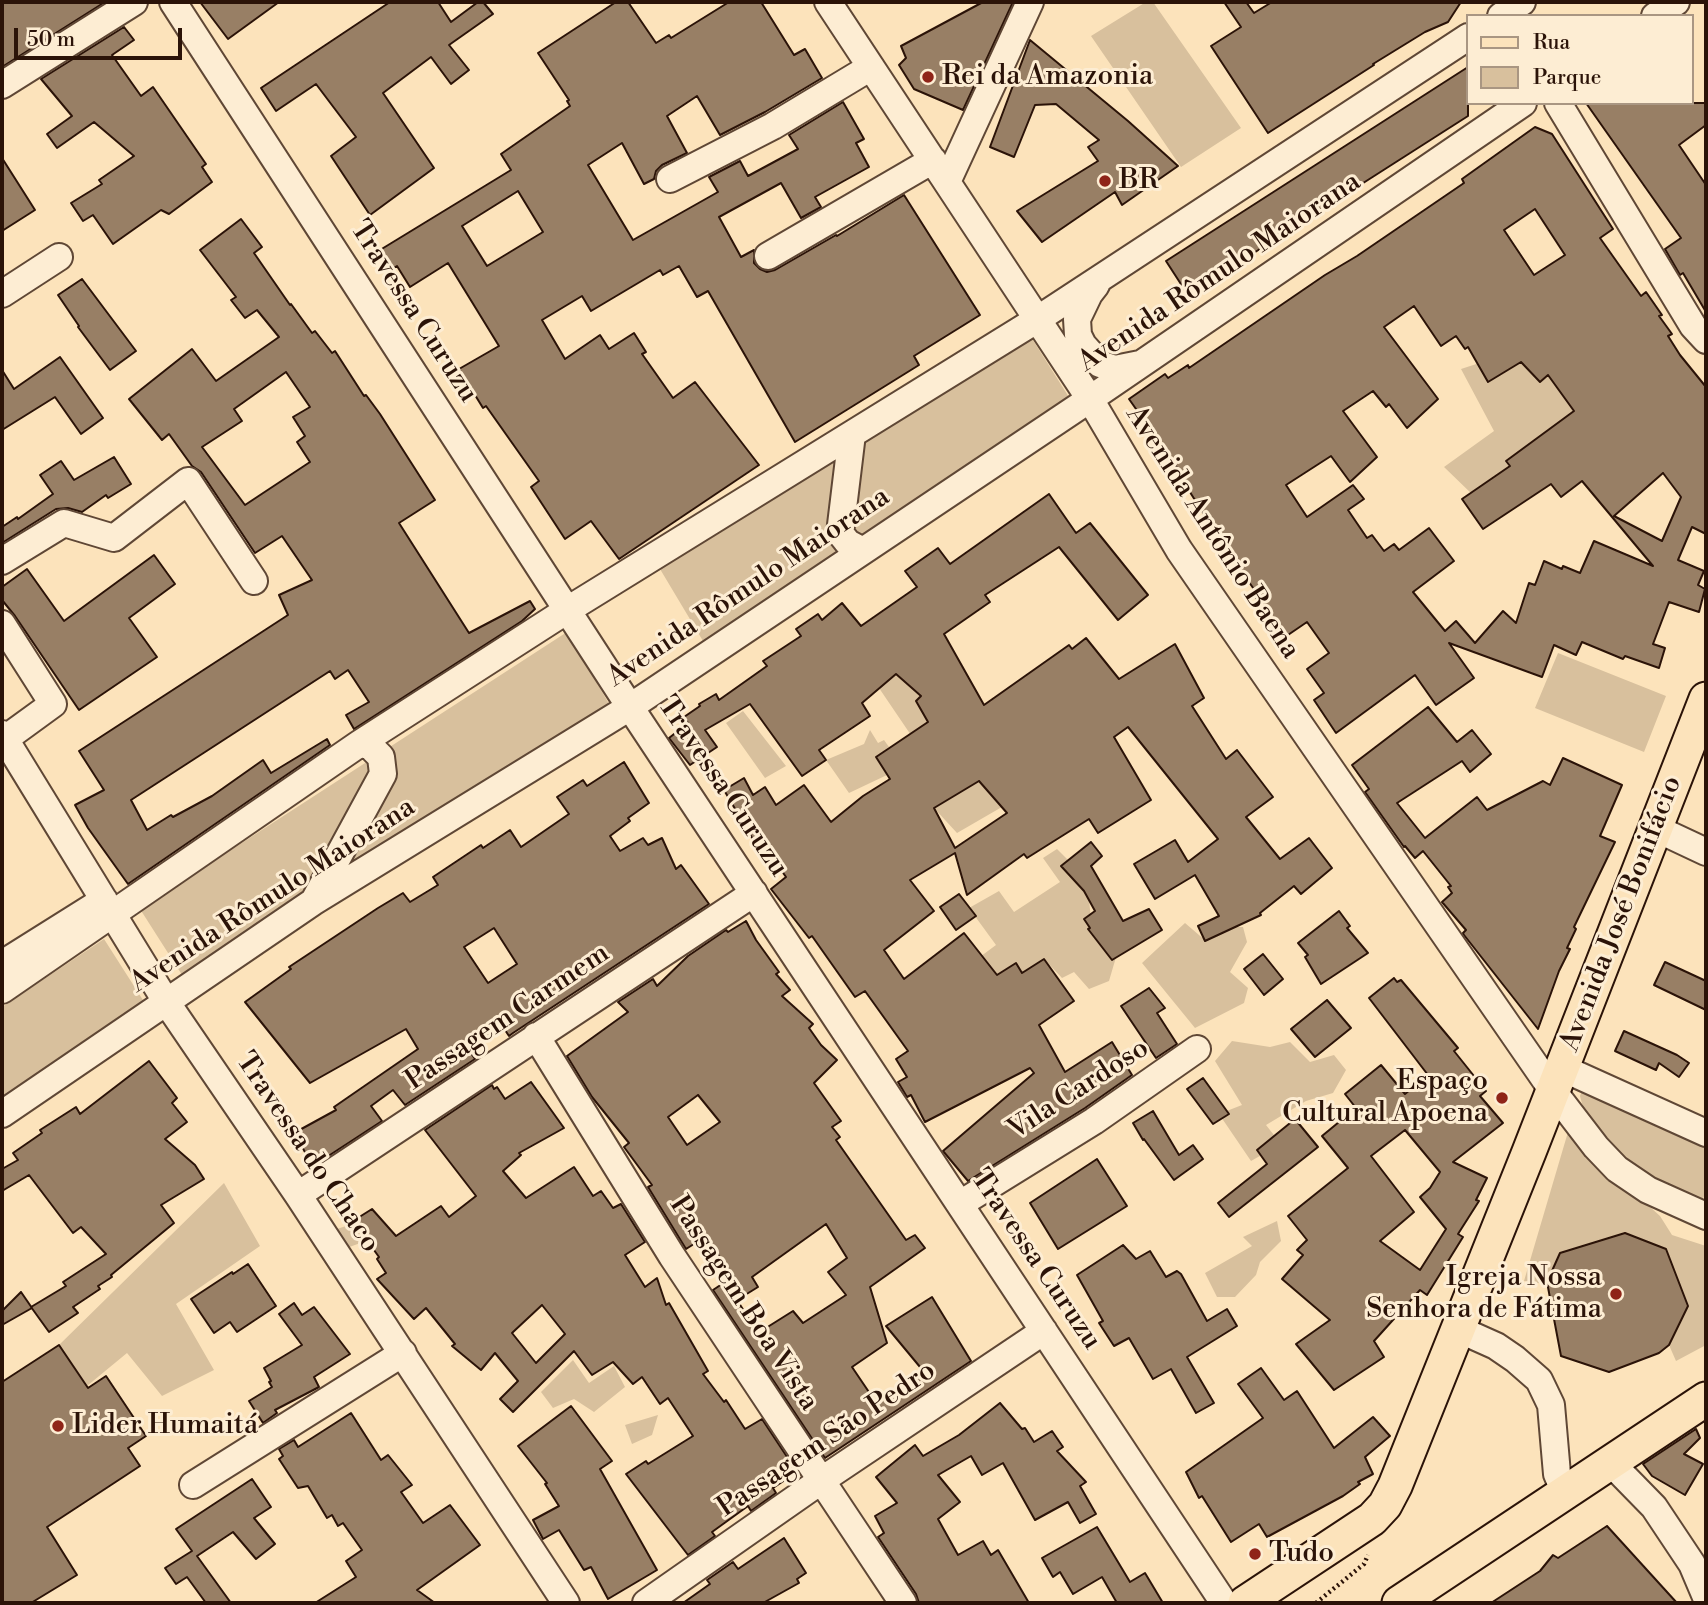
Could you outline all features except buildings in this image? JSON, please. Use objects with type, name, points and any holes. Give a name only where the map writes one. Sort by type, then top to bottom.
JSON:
[{"type":"main road","name":"Avenida José Bonifácio","points":[[1245,1603],[1360,1529],[1385,1505],[1395,1486],[1706,699]]},
{"type":"main road","points":[[1399,1603],[1706,1399]]},
{"type":"street","points":[[2,85],[134,2]]},
{"type":"street","name":"Travessa Curuzu","points":[[173,2],[569,609],[630,707],[1224,1603]]},
{"type":"street","name":"Avenida Antônio Baena","points":[[828,2],[1090,399],[1179,550],[1557,1079],[1596,1147],[1617,1169],[1648,1190],[1705,1212]]},
{"type":"street","points":[[768,256],[940,171],[1030,2]]},
{"type":"street","points":[[1658,14],[1676,2]]},
{"type":"street","points":[[2,990],[108,908],[359,744],[569,609],[1038,319],[1466,38]]},
{"type":"street","points":[[670,179],[774,126],[871,67]]},
{"type":"street","name":"Avenida Rômulo Maiorana","points":[[2,1114],[313,902],[630,707],[1142,364],[1520,105]]},
{"type":"street","points":[[1559,105],[1693,326],[1706,340]]},
{"type":"street","points":[[2,294],[60,257]]},
{"type":"street","points":[[1104,276],[1088,295],[1077,319],[1078,335],[1089,354],[1100,364],[1115,369],[1142,364]]},
{"type":"street","points":[[852,434],[840,533],[848,543],[861,550]]},
{"type":"street","points":[[2,561],[64,523],[114,538],[188,481],[254,581]]},
{"type":"street","points":[[2,624],[53,704],[4,737]]},
{"type":"street","name":"Travessa do Chaco","points":[[4,737],[167,1003],[298,1195],[566,1603]]},
{"type":"street","points":[[313,902],[383,774],[382,757],[370,746],[359,744]]},
{"type":"street","points":[[1655,828],[1706,852]]},
{"type":"street","name":"Passagem Carmem","points":[[298,1195],[754,893]]},
{"type":"street","points":[[2,964],[108,908]]},
{"type":"street","name":"Passagem Boa Vista","points":[[536,1036],[672,1256],[903,1603]]},
{"type":"street","name":"Vila Cardoso","points":[[960,1204],[1094,1121],[1197,1049]]},
{"type":"street","points":[[1557,1079],[1706,1133]]},
{"type":"street","points":[[1458,1329],[1496,1346],[1539,1380],[1552,1405],[1557,1474],[1565,1493]]},
{"type":"street","name":"Passagem São Pedro","points":[[646,1603],[822,1480],[1044,1331]]},
{"type":"street","points":[[193,1485],[403,1353]]},
{"type":"street","points":[[1610,1462],[1654,1507],[1692,1564],[1706,1597]]},
{"type":"green space","points":[[1146,2],[1153,2],[1241,128],[1181,167],[1091,36]]},
{"type":"green space","points":[[1031,337],[1072,402],[703,641],[660,569]]},
{"type":"green space","points":[[1547,341],[1590,425],[1474,496],[1444,467],[1494,431],[1461,369]]},
{"type":"green space","points":[[567,632],[612,709],[184,978],[140,909]]},
{"type":"green space","points":[[1558,653],[1666,696],[1644,752],[1535,708]]},
{"type":"green space","points":[[887,670],[916,672],[927,690],[916,701],[934,731],[917,744],[879,688]]},
{"type":"green space","points":[[743,711],[786,766],[765,778],[726,723]]},
{"type":"green space","points":[[870,730],[878,743],[884,740],[889,747],[876,757],[887,775],[849,793],[826,760],[864,744]]},
{"type":"green space","points":[[993,764],[1014,800],[957,833],[934,808]]},
{"type":"green space","points":[[1057,849],[1087,879],[1092,930],[1119,947],[1109,981],[1089,989],[1074,972],[1062,978],[1044,959],[1040,984],[961,971],[996,945],[969,908],[999,891],[1014,912],[1060,882],[1043,858]]},
{"type":"green space","points":[[1185,923],[1206,941],[1225,927],[1243,927],[1247,942],[1230,972],[1248,988],[1244,1003],[1195,1028],[1142,963]]},
{"type":"green space","points":[[104,939],[148,1008],[2,1102],[2,1007]]},
{"type":"green space","points":[[1232,1041],[1270,1047],[1290,1042],[1310,1062],[1334,1055],[1346,1070],[1333,1093],[1306,1101],[1266,1125],[1281,1144],[1251,1161],[1219,1114],[1242,1105],[1215,1061]]},
{"type":"green space","points":[[1585,1083],[1706,1140],[1706,1192],[1700,1205],[1622,1162],[1584,1111],[1580,1096]]},
{"type":"green space","points":[[1568,1132],[1660,1216],[1672,1235],[1706,1246],[1706,1345],[1676,1361],[1669,1345],[1688,1305],[1524,1281]]},
{"type":"green space","points":[[224,1183],[260,1246],[176,1304],[214,1370],[162,1396],[127,1353],[87,1386],[59,1345]]},
{"type":"green space","points":[[1277,1221],[1281,1241],[1260,1262],[1256,1275],[1235,1297],[1217,1297],[1205,1273],[1252,1246],[1243,1237]]},
{"type":"green space","points":[[352,1224],[366,1241],[341,1250],[331,1231]]},
{"type":"green space","points":[[573,1360],[589,1383],[614,1366],[625,1387],[594,1412],[574,1399],[553,1408],[541,1392]]},
{"type":"green space","points":[[658,1415],[652,1435],[632,1444],[625,1425]]},
{"type":"place","name":"Rei da Amazonia","points":[[928,77]]},
{"type":"place","name":"BR","points":[[1105,181]]},
{"type":"place","name":"Espaço Cultural Apoena","points":[[1502,1098]]},
{"type":"place","name":"Igreja Nossa Senhora de Fátima","points":[[1616,1294]]},
{"type":"place","name":"Lider Humaitá","points":[[58,1426]]},
{"type":"place","name":"Tudo","points":[[1255,1554]]}]
